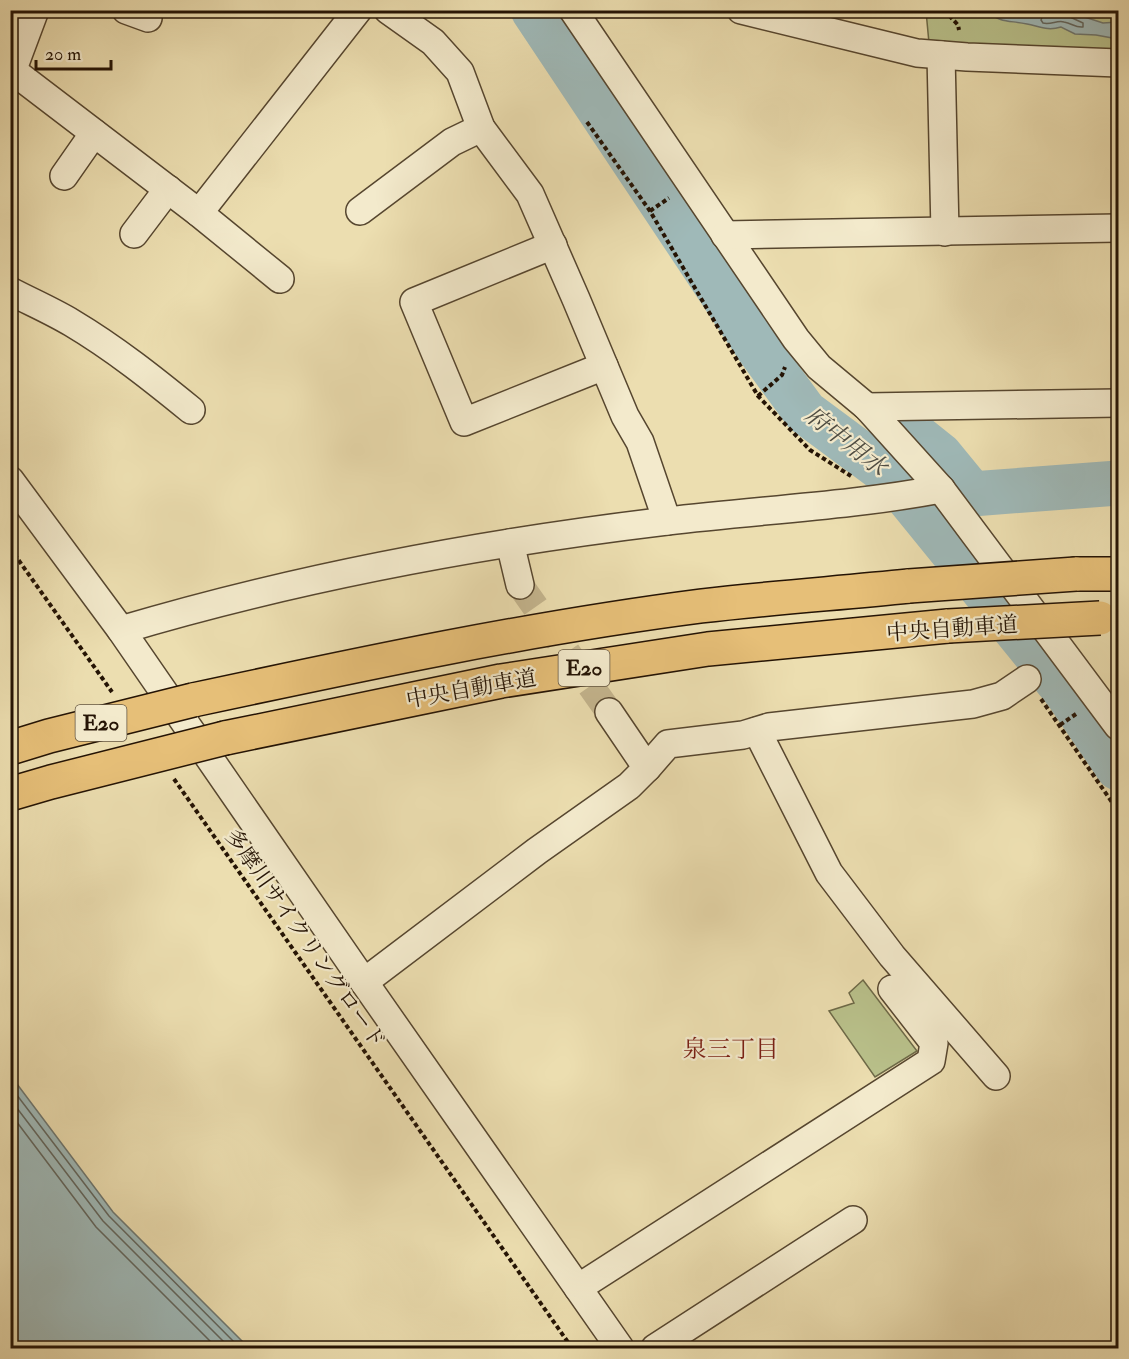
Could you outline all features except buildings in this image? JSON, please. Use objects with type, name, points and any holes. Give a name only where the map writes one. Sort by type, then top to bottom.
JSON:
[{"type":"highway","name":"中央自動車道","points":[[10,748],[193,700],[378,660],[489,639],[701,606],[909,586],[1076,574],[1119,574]]},
{"type":"highway","name":"中央自動車道","points":[[10,794],[225,738],[501,681],[708,649],[948,627],[1109,618]]},
{"type":"street","points":[[199,213],[358,10]]},
{"type":"street","points":[[388,10],[433,42],[460,72],[481,128],[530,194],[625,416],[640,442],[667,521]]},
{"type":"street","points":[[573,10],[796,339],[819,367],[867,407],[1109,699],[1119,726]]},
{"type":"street","points":[[741,10],[917,53],[1119,63]]},
{"type":"street","points":[[26,15],[12,74],[168,189],[280,279]]},
{"type":"street","points":[[941,55],[945,232]]},
{"type":"street","points":[[360,211],[452,142],[481,128]]},
{"type":"street","points":[[64,176],[94,133]]},
{"type":"street","points":[[135,234],[168,189]]},
{"type":"street","points":[[725,235],[1119,228]]},
{"type":"street","points":[[553,245],[414,302],[464,422],[604,366]]},
{"type":"street","points":[[10,291],[69,321],[98,339],[160,384],[191,410]]},
{"type":"street","points":[[867,407],[1119,403]]},
{"type":"street","points":[[10,480],[122,630],[620,1348]]},
{"type":"street","points":[[122,630],[176,614],[306,582],[456,551],[667,521],[934,490]]},
{"type":"street","points":[[510,543],[520,585]]},
{"type":"street","points":[[364,982],[537,851],[629,786],[668,744],[743,735],[770,727],[973,704],[1002,696],[1027,679]]},
{"type":"street","points":[[609,712],[647,768]]},
{"type":"street","points":[[757,731],[829,873],[892,956],[996,1076]]},
{"type":"street","points":[[578,1288],[931,1060],[934,1042],[892,989]]},
{"type":"street","points":[[655,1348],[853,1220]]},
{"type":"path","points":[[587,122],[650,211],[758,396],[810,450],[884,497]]},
{"type":"path","points":[[650,211],[656,207]]},
{"type":"path","points":[[758,396],[782,375],[786,366]]},
{"type":"path","points":[[10,548],[115,695]]},
{"type":"path","points":[[1027,679],[1119,811]]},
{"type":"path","points":[[1060,725],[1068,719]]},
{"type":"path","name":"多摩川サイクリングロード","points":[[169,772],[572,1348]]},
{"type":"green space","points":[[926,11],[1118,11],[1118,52],[929,43]]},
{"type":"green space","points":[[863,980],[917,1051],[875,1077],[829,1011],[854,1003],[849,993]]},
{"type":"water","points":[[986,11],[998,11],[1010,17],[1025,17],[1047,11],[1066,11],[1103,23],[1118,22],[1118,39],[1075,34],[1061,27],[1048,29],[1006,21]]},
{"type":"water","points":[[11,1076],[113,1212],[249,1348],[11,1348]]},
{"type":"waterway","name":"府中用水","points":[[533,10],[758,348],[805,412],[890,475],[1067,693],[1118,768]]},
{"type":"waterway","points":[[910,431],[940,455],[972,494],[1118,483]]},
{"type":"tunnel","points":[[520,585],[609,712]]},
{"type":"district","name":"泉三丁目","points":[[731,1049]]}]
